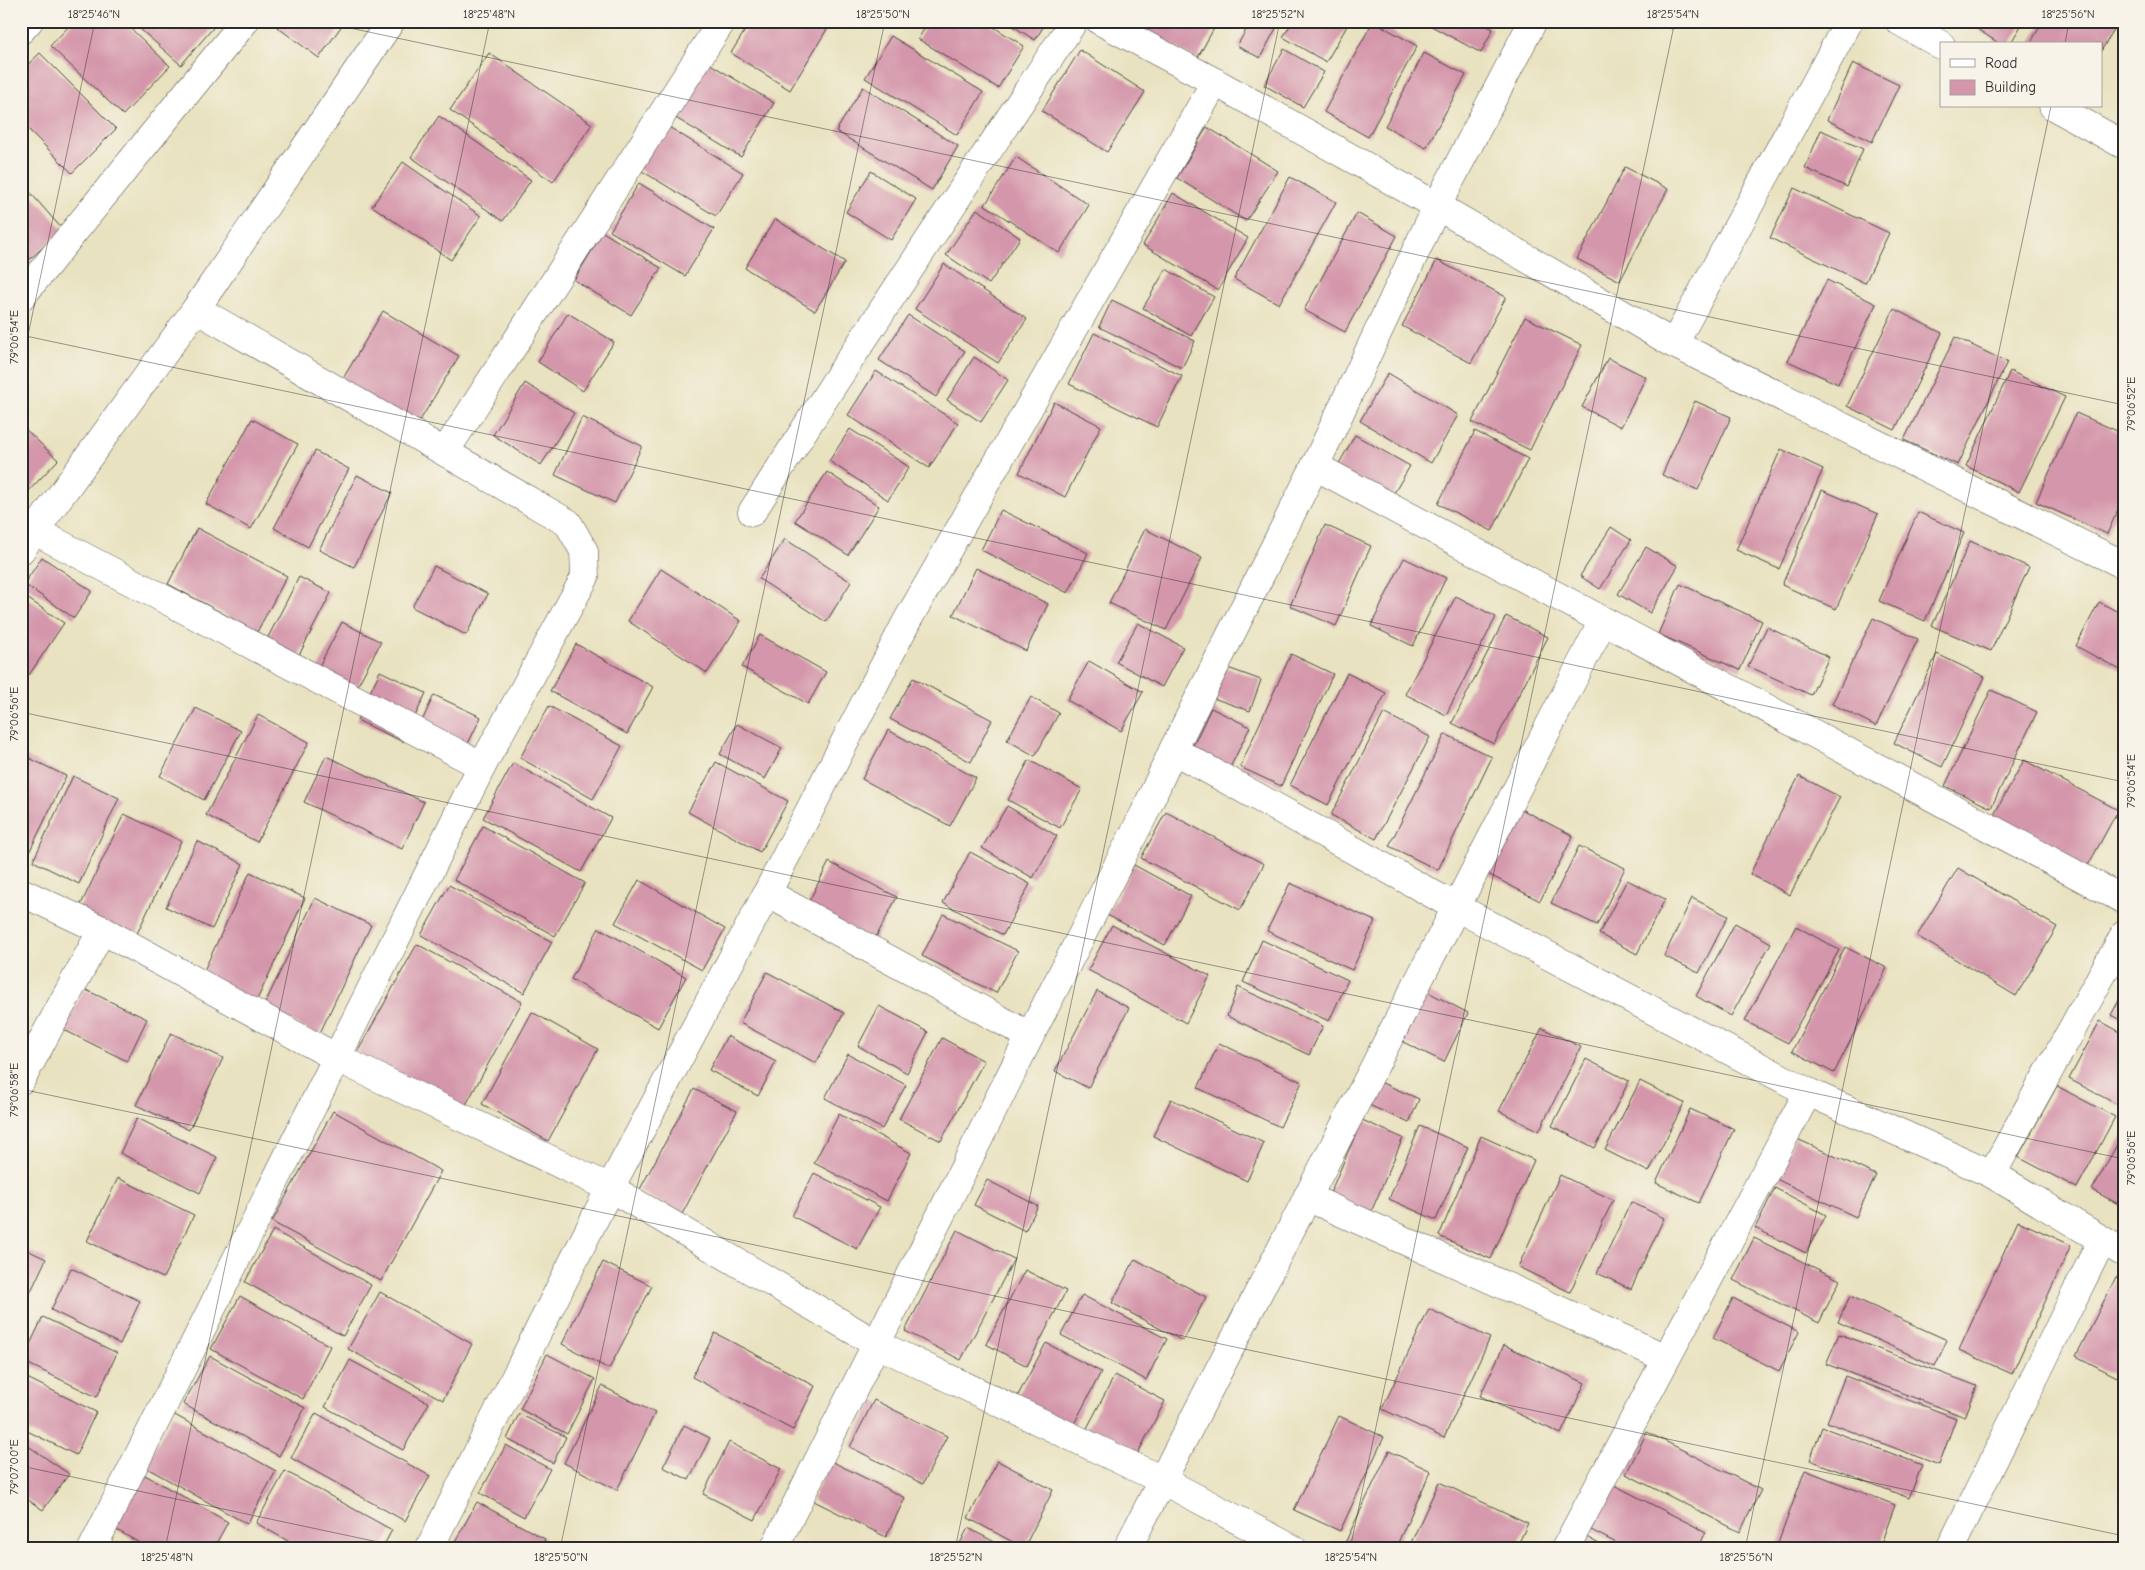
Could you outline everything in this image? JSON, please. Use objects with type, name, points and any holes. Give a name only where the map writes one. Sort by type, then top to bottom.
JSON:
[{"type":"street","points":[[21,30],[29,21]]},
{"type":"street","points":[[21,297],[245,21]]},
{"type":"street","points":[[391,21],[196,309],[28,540],[482,766]]},
{"type":"street","points":[[445,452],[722,21]]},
{"type":"street","points":[[752,512],[833,385],[1074,21]]},
{"type":"street","points":[[1100,21],[1215,82],[1436,206],[1674,344],[2124,565]]},
{"type":"street","points":[[774,1549],[1030,1036],[1144,814],[1173,750],[1315,466],[1436,206],[1533,21]]},
{"type":"street","points":[[1674,344],[1849,21]]},
{"type":"street","points":[[1898,21],[1940,44]]},
{"type":"street","points":[[429,1549],[610,1188],[767,894],[907,621],[1215,82]]},
{"type":"street","points":[[2057,108],[2124,145]]},
{"type":"street","points":[[92,1549],[482,766],[585,577],[584,551],[568,523],[196,309]]},
{"type":"street","points":[[1315,466],[2124,900]]},
{"type":"street","points":[[1127,1549],[1603,621]]},
{"type":"street","points":[[1173,750],[1456,907],[1808,1092],[1992,1174],[2113,1246],[1950,1549]]},
{"type":"street","points":[[21,892],[102,930],[337,1058],[610,1188],[877,1344],[1162,1480],[1293,1549]]},
{"type":"street","points":[[767,894],[1030,1036]]},
{"type":"street","points":[[21,1080],[102,930]]},
{"type":"street","points":[[1992,1174],[2124,935]]},
{"type":"street","points":[[1565,1549],[1808,1092]]},
{"type":"street","points":[[1307,1197],[1666,1358]]},
{"type":"building","points":[[74,21],[123,21],[170,66],[123,115],[50,46]]},
{"type":"building","points":[[131,21],[219,21],[181,65]]},
{"type":"building","points":[[281,21],[345,21],[319,58],[277,27]]},
{"type":"building","points":[[751,21],[832,21],[790,90],[731,53]]},
{"type":"building","points":[[929,21],[984,21],[1024,46],[998,88],[918,39]]},
{"type":"building","points":[[1005,21],[1047,21],[1035,40]]},
{"type":"building","points":[[1153,21],[1218,21],[1197,59],[1147,31]]},
{"type":"building","points":[[1251,21],[1280,21],[1260,58],[1237,46]]},
{"type":"building","points":[[1293,21],[1350,21],[1326,62],[1283,37]]},
{"type":"building","points":[[1373,21],[1417,46],[1368,137],[1324,112]]},
{"type":"building","points":[[1422,21],[1478,21],[1493,29],[1481,53]]},
{"type":"building","points":[[1660,21],[1677,21],[1672,29]]},
{"type":"building","points":[[1965,21],[2024,21],[2011,42],[1997,42]]},
{"type":"building","points":[[2043,21],[2119,21],[2102,49],[2102,42],[2031,42]]},
{"type":"building","points":[[891,36],[983,92],[957,135],[865,78]]},
{"type":"building","points":[[1284,49],[1324,72],[1303,107],[1264,85]]},
{"type":"building","points":[[1080,50],[1145,92],[1107,152],[1042,111]]},
{"type":"building","points":[[40,53],[116,129],[72,173],[21,122],[21,71]]},
{"type":"building","points":[[489,53],[592,124],[553,182],[450,110]]},
{"type":"building","points":[[1424,53],[1466,75],[1426,148],[1385,126]]},
{"type":"building","points":[[707,62],[774,103],[741,157],[674,117]]},
{"type":"building","points":[[1853,63],[1899,85],[1872,142],[1827,120]]},
{"type":"building","points":[[863,87],[958,146],[932,190],[836,131]]},
{"type":"building","points":[[439,116],[531,180],[503,221],[411,157]]},
{"type":"building","points":[[664,124],[743,173],[716,216],[637,168]]},
{"type":"building","points":[[1207,127],[1278,171],[1246,221],[1177,178]]},
{"type":"building","points":[[1821,130],[1863,149],[1847,187],[1805,168]]},
{"type":"building","points":[[1016,157],[1089,205],[1059,253],[985,205]]},
{"type":"building","points":[[403,162],[481,216],[451,260],[372,206]]},
{"type":"building","points":[[1625,167],[1668,189],[1620,281],[1577,259]]},
{"type":"building","points":[[871,171],[916,199],[891,240],[846,212]]},
{"type":"building","points":[[1290,177],[1336,202],[1279,304],[1234,279]]},
{"type":"building","points":[[21,182],[63,230],[23,265],[21,263]]},
{"type":"building","points":[[639,183],[714,229],[685,276],[610,231]]},
{"type":"building","points":[[1794,188],[1889,233],[1865,283],[1770,238]]},
{"type":"building","points":[[1173,193],[1248,238],[1218,290],[1143,245]]},
{"type":"building","points":[[977,209],[1020,238],[989,284],[946,255]]},
{"type":"building","points":[[1357,213],[1397,236],[1345,332],[1304,310]]},
{"type":"building","points":[[775,219],[845,262],[815,311],[745,268]]},
{"type":"building","points":[[603,232],[661,268],[631,315],[574,280]]},
{"type":"building","points":[[1437,260],[1506,297],[1471,363],[1402,326]]},
{"type":"building","points":[[944,264],[1027,319],[998,363],[915,309]]},
{"type":"building","points":[[1166,269],[1214,297],[1191,336],[1143,308]]},
{"type":"building","points":[[1827,280],[1876,304],[1838,384],[1788,361]]},
{"type":"building","points":[[1112,300],[1195,341],[1182,368],[1099,327]]},
{"type":"building","points":[[1894,309],[1942,333],[1895,430],[1847,406]]},
{"type":"building","points":[[383,311],[459,356],[413,432],[338,387]]},
{"type":"building","points":[[568,313],[614,342],[583,391],[538,362]]},
{"type":"building","points":[[908,315],[965,351],[936,397],[879,360]]},
{"type":"building","points":[[1525,317],[1582,345],[1530,450],[1472,422]]},
{"type":"building","points":[[1094,333],[1182,376],[1157,427],[1069,384]]},
{"type":"building","points":[[1955,337],[2007,362],[1958,465],[1904,440]]},
{"type":"building","points":[[974,357],[1008,380],[981,422],[947,400]]},
{"type":"building","points":[[1608,358],[1646,377],[1621,427],[1582,407]]},
{"type":"building","points":[[876,371],[958,423],[929,468],[848,415]]},
{"type":"building","points":[[2010,371],[2065,397],[2019,492],[1966,466]]},
{"type":"building","points":[[1388,373],[1458,415],[1431,463],[1360,421]]},
{"type":"building","points":[[525,383],[574,413],[541,465],[493,435]]},
{"type":"building","points":[[1695,401],[1731,417],[1698,490],[1662,475]]},
{"type":"building","points":[[1054,402],[1101,426],[1065,497],[1019,473]]},
{"type":"building","points":[[2076,413],[2124,434],[2124,496],[2107,534],[2036,502]]},
{"type":"building","points":[[582,417],[642,446],[615,503],[555,475]]},
{"type":"building","points":[[252,419],[298,444],[251,529],[206,504]]},
{"type":"building","points":[[21,425],[58,460],[22,498],[21,497]]},
{"type":"building","points":[[850,429],[909,467],[888,500],[829,461]]},
{"type":"building","points":[[1475,431],[1528,459],[1492,531],[1438,504]]},
{"type":"building","points":[[1355,435],[1410,466],[1390,500],[1336,469]]},
{"type":"building","points":[[1781,449],[1823,469],[1779,569],[1736,550]]},
{"type":"building","points":[[315,451],[349,469],[308,547],[274,528]]},
{"type":"building","points":[[827,472],[879,506],[848,555],[795,521]]},
{"type":"building","points":[[357,475],[392,493],[354,567],[319,550]]},
{"type":"building","points":[[1822,490],[1878,514],[1836,609],[1782,585]]},
{"type":"building","points":[[1001,510],[1088,553],[1068,593],[981,550]]},
{"type":"building","points":[[1918,512],[1964,533],[1925,621],[1879,601]]},
{"type":"building","points":[[1325,525],[1371,546],[1336,626],[1290,606]]},
{"type":"building","points":[[1611,527],[1631,540],[1600,589],[1580,576]]},
{"type":"building","points":[[197,528],[287,576],[257,632],[168,584]]},
{"type":"building","points":[[1145,529],[1202,558],[1166,630],[1109,603]]},
{"type":"building","points":[[785,539],[851,582],[826,622],[759,579]]},
{"type":"building","points":[[1970,541],[2029,567],[1991,651],[1932,626]]},
{"type":"building","points":[[1646,547],[1678,566],[1650,613],[1618,594]]},
{"type":"building","points":[[42,557],[92,591],[74,618],[24,584]]},
{"type":"building","points":[[1404,558],[1446,578],[1413,646],[1371,626]]},
{"type":"building","points":[[434,566],[488,594],[466,635],[412,607]]},
{"type":"building","points":[[976,568],[1048,604],[1026,651],[953,615]]},
{"type":"building","points":[[661,569],[741,621],[707,673],[628,621]]},
{"type":"building","points":[[299,577],[331,593],[297,659],[265,643]]},
{"type":"building","points":[[1680,584],[1762,621],[1740,670],[1658,634]]},
{"type":"building","points":[[21,594],[64,623],[29,675],[21,669]]},
{"type":"building","points":[[1456,596],[1496,617],[1446,715],[1405,694]]},
{"type":"building","points":[[2099,602],[2124,615],[2124,672],[2076,646]]},
{"type":"building","points":[[1506,616],[1548,637],[1494,744],[1452,723]]},
{"type":"building","points":[[1873,618],[1918,639],[1876,726],[1832,704]]},
{"type":"building","points":[[342,622],[381,642],[353,694],[315,674]]},
{"type":"building","points":[[1138,623],[1183,647],[1162,687],[1116,662]]},
{"type":"building","points":[[1767,627],[1829,657],[1811,695],[1748,666]]},
{"type":"building","points":[[760,635],[826,672],[808,704],[742,667]]},
{"type":"building","points":[[576,644],[653,687],[627,734],[550,691]]},
{"type":"building","points":[[1291,654],[1333,674],[1281,786],[1240,767]]},
{"type":"building","points":[[1937,654],[1985,677],[1942,767],[1894,743]]},
{"type":"building","points":[[1089,661],[1143,692],[1121,731],[1067,700]]},
{"type":"building","points":[[1225,667],[1261,680],[1250,711],[1213,698]]},
{"type":"building","points":[[380,671],[426,693],[403,742],[357,720]]},
{"type":"building","points":[[1347,673],[1386,693],[1328,805],[1290,785]]},
{"type":"building","points":[[913,678],[992,720],[971,762],[890,719]]},
{"type":"building","points":[[1991,690],[2037,712],[1991,808],[1945,786]]},
{"type":"building","points":[[434,695],[481,717],[460,760],[414,738]]},
{"type":"building","points":[[1031,697],[1059,713],[1035,756],[1007,740]]},
{"type":"building","points":[[549,706],[622,746],[593,799],[520,758]]},
{"type":"building","points":[[196,708],[241,731],[204,800],[160,776]]},
{"type":"building","points":[[1211,708],[1250,727],[1227,774],[1188,756]]},
{"type":"building","points":[[1384,713],[1430,737],[1376,839],[1331,815]]},
{"type":"building","points":[[258,715],[309,742],[257,842],[206,815]]},
{"type":"building","points":[[737,724],[782,748],[765,779],[720,754]]},
{"type":"building","points":[[888,730],[976,778],[950,826],[862,779]]},
{"type":"building","points":[[1445,734],[1492,757],[1438,870],[1389,846]]},
{"type":"building","points":[[21,754],[66,776],[25,861],[21,859]]},
{"type":"building","points":[[326,756],[424,802],[402,849],[304,802]]},
{"type":"building","points":[[1029,760],[1082,789],[1060,828],[1008,800]]},
{"type":"building","points":[[2024,760],[2118,810],[2084,873],[1990,822]]},
{"type":"building","points":[[716,762],[788,801],[760,852],[688,812]]},
{"type":"building","points":[[513,763],[611,818],[581,872],[483,818]]},
{"type":"building","points":[[73,776],[119,798],[79,884],[33,861]]},
{"type":"building","points":[[1799,776],[1840,797],[1790,895],[1750,874]]},
{"type":"building","points":[[1007,806],[1057,836],[1033,878],[982,848]]},
{"type":"building","points":[[1517,807],[1573,836],[1540,901],[1484,872]]},
{"type":"building","points":[[1166,812],[1264,864],[1240,910],[1141,858]]},
{"type":"building","points":[[124,814],[181,841],[133,942],[76,915]]},
{"type":"building","points":[[483,826],[585,883],[555,936],[454,880]]},
{"type":"building","points":[[197,841],[243,864],[212,929],[166,907]]},
{"type":"building","points":[[1579,846],[1625,868],[1597,925],[1551,903]]},
{"type":"building","points":[[970,852],[1030,884],[1003,935],[943,903]]},
{"type":"building","points":[[829,862],[897,897],[874,941],[806,907]]},
{"type":"building","points":[[1134,865],[1191,896],[1165,945],[1107,915]]},
{"type":"building","points":[[1958,868],[2057,927],[2016,996],[1917,936]]},
{"type":"building","points":[[250,872],[305,898],[255,1004],[200,979]]},
{"type":"building","points":[[639,880],[725,929],[702,970],[615,923]]},
{"type":"building","points":[[1627,880],[1665,899],[1637,954],[1599,934]]},
{"type":"building","points":[[1290,883],[1375,921],[1352,970],[1267,931]]},
{"type":"building","points":[[449,885],[552,942],[524,993],[421,935]]},
{"type":"building","points":[[315,898],[371,925],[319,1035],[263,1008]]},
{"type":"building","points":[[1692,898],[1728,916],[1699,973],[1664,956]]},
{"type":"building","points":[[943,914],[1018,951],[996,993],[922,956]]},
{"type":"building","points":[[1735,923],[1771,943],[1731,1016],[1696,996]]},
{"type":"building","points":[[1112,925],[1210,976],[1186,1023],[1088,970]]},
{"type":"building","points":[[1796,926],[1839,950],[1788,1043],[1745,1021]]},
{"type":"building","points":[[599,928],[686,977],[658,1028],[571,979]]},
{"type":"building","points":[[1262,940],[1348,980],[1329,1021],[1243,982]]},
{"type":"building","points":[[417,944],[522,1002],[462,1112],[357,1053]]},
{"type":"building","points":[[1845,947],[1887,968],[1834,1073],[1792,1051]]},
{"type":"building","points":[[767,972],[844,1013],[816,1063],[740,1023]]},
{"type":"building","points":[[1238,987],[1323,1026],[1309,1055],[1227,1016]]},
{"type":"building","points":[[84,989],[147,1019],[127,1061],[64,1030]]},
{"type":"building","points":[[1097,991],[1129,1008],[1088,1088],[1055,1071]]},
{"type":"building","points":[[2124,991],[2124,1022],[2111,1015]]},
{"type":"building","points":[[1428,992],[1468,1013],[1444,1062],[1403,1042]]},
{"type":"building","points":[[879,1006],[928,1032],[907,1073],[858,1046]]},
{"type":"building","points":[[532,1012],[598,1049],[548,1141],[482,1104]]},
{"type":"building","points":[[2100,1021],[2124,1034],[2124,1099],[2120,1106],[2069,1079]]},
{"type":"building","points":[[1542,1028],[1581,1047],[1539,1131],[1499,1111]]},
{"type":"building","points":[[171,1033],[223,1058],[189,1130],[136,1105]]},
{"type":"building","points":[[727,1036],[776,1062],[758,1096],[709,1070]]},
{"type":"building","points":[[942,1038],[984,1061],[941,1141],[899,1119]]},
{"type":"building","points":[[1219,1043],[1302,1082],[1280,1127],[1198,1088]]},
{"type":"building","points":[[848,1054],[906,1085],[882,1129],[825,1098]]},
{"type":"building","points":[[1586,1059],[1629,1081],[1595,1148],[1552,1126]]},
{"type":"building","points":[[1640,1081],[1684,1103],[1649,1172],[1605,1150]]},
{"type":"building","points":[[1380,1082],[1419,1099],[1409,1123],[1369,1105]]},
{"type":"building","points":[[2057,1086],[2115,1117],[2077,1188],[2018,1157]]},
{"type":"building","points":[[694,1089],[737,1111],[682,1214],[639,1191]]},
{"type":"building","points":[[1171,1099],[1264,1143],[1247,1181],[1153,1136]]},
{"type":"building","points":[[1690,1109],[1734,1129],[1699,1203],[1656,1183]]},
{"type":"building","points":[[333,1111],[441,1171],[381,1281],[272,1222]]},
{"type":"building","points":[[839,1114],[911,1153],[887,1201],[814,1163]]},
{"type":"building","points":[[137,1118],[217,1157],[200,1193],[120,1153]]},
{"type":"building","points":[[1362,1120],[1403,1138],[1368,1219],[1327,1200]]},
{"type":"building","points":[[1420,1126],[1468,1147],[1436,1220],[1389,1199]]},
{"type":"building","points":[[2124,1132],[2124,1207],[2092,1190]]},
{"type":"building","points":[[1481,1136],[1534,1160],[1491,1259],[1439,1236]]},
{"type":"building","points":[[1795,1138],[1876,1175],[1856,1217],[1776,1179]]},
{"type":"building","points":[[814,1173],[880,1207],[857,1249],[792,1216]]},
{"type":"building","points":[[1560,1175],[1613,1200],[1570,1292],[1518,1267]]},
{"type":"building","points":[[118,1178],[194,1215],[163,1278],[87,1241]]},
{"type":"building","points":[[987,1180],[1038,1206],[1025,1231],[974,1205]]},
{"type":"building","points":[[1775,1188],[1826,1215],[1806,1253],[1755,1228]]},
{"type":"building","points":[[1631,1202],[1664,1218],[1631,1289],[1597,1273]]},
{"type":"building","points":[[2018,1221],[2071,1245],[2012,1374],[1959,1350]]},
{"type":"building","points":[[273,1230],[371,1285],[343,1336],[245,1282]]},
{"type":"building","points":[[957,1230],[1014,1259],[961,1360],[905,1331]]},
{"type":"building","points":[[1754,1238],[1840,1280],[1819,1323],[1733,1280]]},
{"type":"building","points":[[21,1247],[46,1259],[25,1304],[21,1302]]},
{"type":"building","points":[[1135,1259],[1206,1297],[1183,1341],[1112,1303]]},
{"type":"building","points":[[603,1262],[652,1286],[609,1369],[562,1344]]},
{"type":"building","points":[[71,1268],[140,1301],[120,1344],[51,1310]]},
{"type":"building","points":[[1025,1270],[1066,1291],[1027,1366],[986,1344]]},
{"type":"building","points":[[2116,1277],[2124,1281],[2124,1364],[2117,1377],[2076,1356]]},
{"type":"building","points":[[380,1292],[472,1344],[443,1400],[348,1349]]},
{"type":"building","points":[[1082,1295],[1167,1339],[1146,1380],[1061,1335]]},
{"type":"building","points":[[240,1296],[330,1346],[303,1399],[211,1349]]},
{"type":"building","points":[[1850,1296],[1947,1340],[1935,1366],[1838,1322]]},
{"type":"building","points":[[1733,1298],[1799,1332],[1779,1371],[1713,1338]]},
{"type":"building","points":[[1429,1309],[1490,1338],[1444,1438],[1382,1409]]},
{"type":"building","points":[[43,1317],[117,1353],[97,1397],[22,1361]]},
{"type":"building","points":[[715,1333],[815,1386],[793,1430],[692,1377]]},
{"type":"building","points":[[1839,1334],[1977,1386],[1965,1417],[1826,1364]]},
{"type":"building","points":[[1046,1343],[1101,1372],[1072,1428],[1016,1399]]},
{"type":"building","points":[[1504,1345],[1585,1383],[1561,1434],[1480,1396]]},
{"type":"building","points":[[547,1354],[595,1379],[567,1434],[520,1409]]},
{"type":"building","points":[[210,1356],[305,1408],[279,1456],[183,1404]]},
{"type":"building","points":[[350,1360],[429,1403],[403,1450],[325,1407]]},
{"type":"building","points":[[21,1375],[96,1412],[76,1455],[21,1428]]},
{"type":"building","points":[[1115,1375],[1165,1401],[1136,1457],[1086,1430]]},
{"type":"building","points":[[1845,1376],[1956,1418],[1939,1465],[1827,1422]]},
{"type":"building","points":[[602,1386],[655,1413],[617,1490],[564,1463]]},
{"type":"building","points":[[874,1400],[947,1436],[923,1484],[850,1447]]},
{"type":"building","points":[[316,1413],[430,1476],[405,1521],[291,1458]]},
{"type":"building","points":[[173,1414],[276,1471],[247,1524],[145,1467]]},
{"type":"building","points":[[519,1414],[566,1437],[553,1463],[507,1439]]},
{"type":"building","points":[[1339,1416],[1384,1437],[1340,1531],[1294,1510]]},
{"type":"building","points":[[684,1425],[710,1438],[689,1480],[663,1467]]},
{"type":"building","points":[[1822,1427],[1922,1465],[1909,1498],[1810,1460]]},
{"type":"building","points":[[1647,1432],[1761,1490],[1740,1532],[1626,1474]]},
{"type":"building","points":[[21,1441],[69,1474],[43,1510],[21,1495]]},
{"type":"building","points":[[729,1442],[781,1469],[755,1520],[703,1494]]},
{"type":"building","points":[[506,1445],[550,1469],[524,1517],[480,1493]]},
{"type":"building","points":[[1389,1451],[1431,1471],[1395,1549],[1347,1549],[1343,1547]]},
{"type":"building","points":[[831,1461],[905,1498],[886,1537],[812,1500]]},
{"type":"building","points":[[998,1461],[1053,1490],[1024,1548],[968,1518]]},
{"type":"building","points":[[1805,1470],[1895,1505],[1879,1549],[1785,1549],[1777,1546]]},
{"type":"building","points":[[138,1471],[228,1522],[213,1549],[150,1549],[108,1525]]},
{"type":"building","points":[[285,1471],[392,1530],[382,1549],[302,1549],[256,1523]]},
{"type":"building","points":[[1439,1482],[1528,1523],[1516,1549],[1408,1549]]},
{"type":"building","points":[[1614,1485],[1706,1532],[1698,1549],[1628,1549],[1591,1530]]},
{"type":"building","points":[[477,1502],[545,1539],[540,1549],[451,1549]]},
{"type":"building","points":[[968,1528],[1008,1549],[957,1549]]},
{"type":"building","points":[[1581,1534],[1608,1549],[1573,1549]]}]
